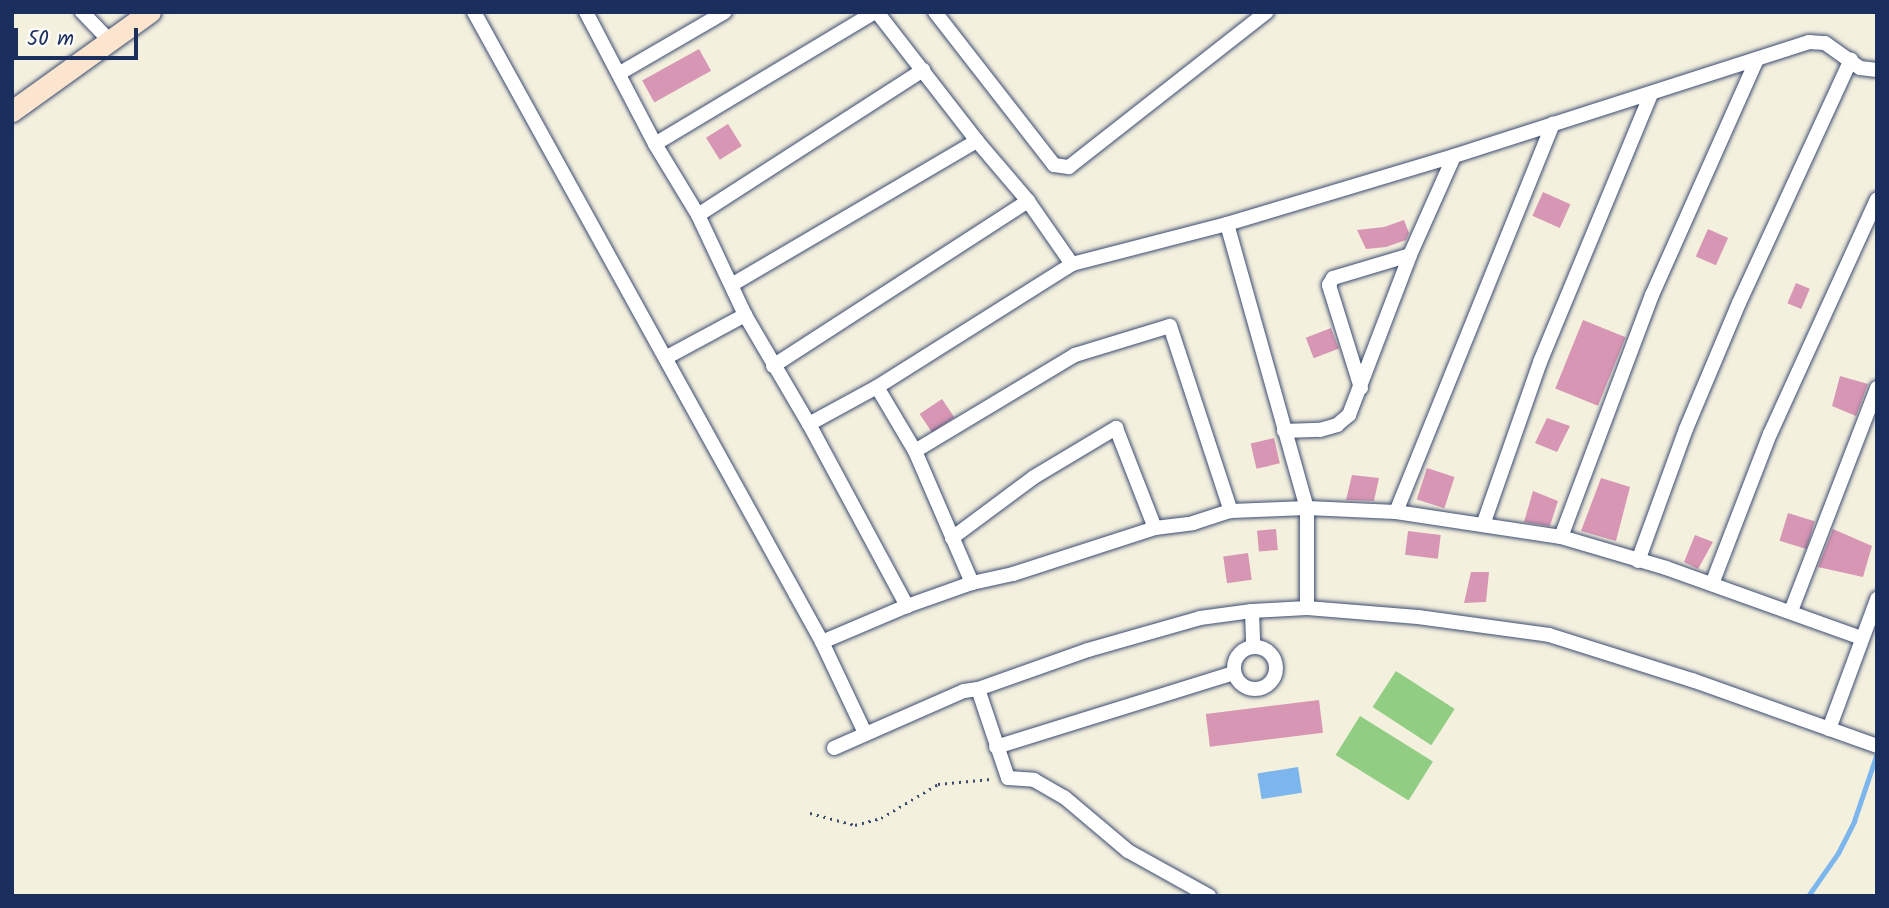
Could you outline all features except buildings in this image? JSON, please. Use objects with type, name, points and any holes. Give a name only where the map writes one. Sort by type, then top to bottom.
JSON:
[{"type":"main road","points":[[12,111],[150,12]]},
{"type":"street","points":[[82,12],[109,40]]},
{"type":"street","points":[[474,12],[667,357],[822,642],[865,733]]},
{"type":"street","points":[[586,12],[655,144],[698,215],[733,284],[745,315],[907,606]]},
{"type":"street","points":[[620,73],[725,12]]},
{"type":"street","points":[[655,144],[876,12],[977,141],[1028,201],[1072,264]]},
{"type":"street","points":[[935,12],[1054,165],[1069,167],[1267,12]]},
{"type":"street","points":[[808,424],[877,387],[1072,264],[1227,224],[1454,156],[1809,42],[1825,43],[1860,68],[1877,70]]},
{"type":"street","points":[[1638,561],[1686,429],[1739,303],[1851,60]]},
{"type":"street","points":[[1561,537],[1652,295],[1756,61]]},
{"type":"street","points":[[698,215],[923,70]]},
{"type":"street","points":[[1483,525],[1540,362],[1651,94]]},
{"type":"street","points":[[1396,512],[1553,124]]},
{"type":"street","points":[[733,284],[977,141]]},
{"type":"street","points":[[1284,431],[1320,430],[1337,425],[1349,415],[1410,255],[1454,156]]},
{"type":"street","points":[[1712,584],[1770,434],[1877,199]]},
{"type":"street","points":[[773,366],[1028,201]]},
{"type":"street","points":[[1227,224],[1307,508],[1307,608]]},
{"type":"street","points":[[1361,388],[1329,285],[1333,278],[1410,255]]},
{"type":"street","points":[[667,357],[745,315]]},
{"type":"street","points":[[915,451],[1075,355],[1170,326],[1231,511]]},
{"type":"street","points":[[877,387],[915,451],[972,583]]},
{"type":"street","points":[[1791,611],[1877,388]]},
{"type":"street","points":[[952,538],[1034,477],[1116,428],[1155,528]]},
{"type":"street","points":[[822,642],[907,606],[972,583],[1013,574],[1155,528],[1193,523],[1231,511],[1307,508],[1396,512],[1561,537],[1712,584],[1862,638]]},
{"type":"street","points":[[1829,729],[1877,599]]},
{"type":"street","points":[[834,748],[964,691],[978,689],[1139,635],[1200,618],[1252,611],[1307,608],[1406,615],[1549,635],[1679,676],[1871,744]]},
{"type":"street","points":[[1252,611],[1253,647]]},
{"type":"street","points":[[1253,647],[1268,651],[1276,663],[1276,671],[1270,684],[1256,690],[1249,689],[1237,680],[1234,673],[1236,659],[1240,653],[1253,647]]},
{"type":"street","points":[[996,747],[1234,673]]},
{"type":"street","points":[[978,689],[1009,778],[1034,780],[1063,797],[1128,852],[1209,896]]},
{"type":"path","points":[[810,813],[855,825],[881,818],[938,785],[1009,778]]},
{"type":"green space","points":[[1396,671],[1455,709],[1431,745],[1373,707]]},
{"type":"green space","points":[[1360,716],[1433,762],[1409,801],[1336,755]]},
{"type":"water","points":[[1298,767],[1302,793],[1262,799],[1258,773]]},
{"type":"waterway","points":[[1808,896],[1838,853],[1854,821],[1877,753]]}]
